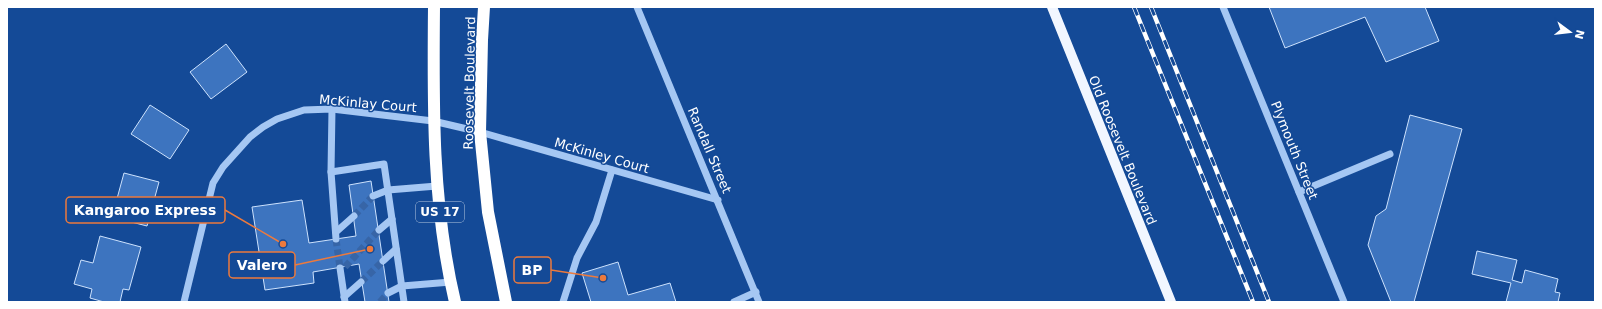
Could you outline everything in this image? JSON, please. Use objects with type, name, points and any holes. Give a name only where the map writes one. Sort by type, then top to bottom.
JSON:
[{"type":"highway","name":"US 17","points":[[434,7],[433,121],[437,186],[455,302]]},
{"type":"highway","name":"Roosevelt Boulevard","points":[[484,7],[480,132],[488,212],[506,302]]},
{"type":"main road","name":"Old Roosevelt Boulevard","points":[[1052,7],[1171,302]]},
{"type":"street","name":"Randall Street","points":[[637,7],[760,302]]},
{"type":"street","name":"Plymouth Street","points":[[1223,7],[1344,302]]},
{"type":"street","name":"McKinlay Court","points":[[184,302],[213,183],[223,167],[250,137],[277,119],[304,110],[332,109],[433,121],[480,132]]},
{"type":"street","points":[[332,109],[331,172],[336,236],[354,216]]},
{"type":"street","name":"McKinley Court","points":[[480,132],[718,200]]},
{"type":"street","points":[[1299,192],[1390,154]]},
{"type":"street","points":[[331,172],[384,164],[404,302]]},
{"type":"street","points":[[564,302],[577,258],[596,222],[612,170]]},
{"type":"street","points":[[374,196],[388,190],[437,186]]},
{"type":"street","points":[[379,230],[392,219]]},
{"type":"street","points":[[383,261],[396,249]]},
{"type":"street","points":[[342,269],[345,300]]},
{"type":"street","points":[[345,300],[361,282]]},
{"type":"street","points":[[388,293],[402,286],[451,282]]},
{"type":"street","points":[[734,302],[756,292]]},
{"type":"building","points":[[1269,7],[1425,7],[1439,41],[1386,62],[1365,17],[1285,48]]},
{"type":"building","points":[[226,44],[247,72],[211,99],[190,72]]},
{"type":"building","points":[[150,105],[189,130],[170,159],[131,134]]},
{"type":"building","points":[[1410,115],[1462,129],[1414,302],[1391,302],[1368,245],[1376,216],[1386,209]]},
{"type":"building","points":[[124,173],[159,182],[147,226],[112,217]]},
{"type":"building","points":[[371,181],[389,302],[365,302],[359,264],[313,272],[314,283],[265,290],[252,207],[302,200],[309,243],[356,236],[349,185]]},
{"type":"building","points":[[100,236],[141,247],[129,290],[123,289],[120,302],[104,302],[90,298],[92,289],[74,284],[81,260],[93,263]]},
{"type":"building","points":[[1477,251],[1517,260],[1512,280],[1522,283],[1525,270],[1558,279],[1555,292],[1560,293],[1558,302],[1506,302],[1511,283],[1472,274]]},
{"type":"building","points":[[618,262],[628,295],[670,283],[676,302],[591,302],[582,273]]},
{"type":"tunnel","points":[[354,216],[373,196]]},
{"type":"tunnel","points":[[345,267],[379,230]]},
{"type":"tunnel","points":[[336,239],[340,268]]},
{"type":"tunnel","points":[[361,282],[383,261]]},
{"type":"tunnel","points":[[380,302],[388,293]]},
{"type":"railway","points":[[1134,7],[1253,302]]},
{"type":"railway","points":[[1151,7],[1269,302]]},
{"type":"place","name":"Kangaroo Express","points":[[283,244]]},
{"type":"place","name":"Valero","points":[[370,249]]},
{"type":"place","name":"BP","points":[[603,278]]}]
